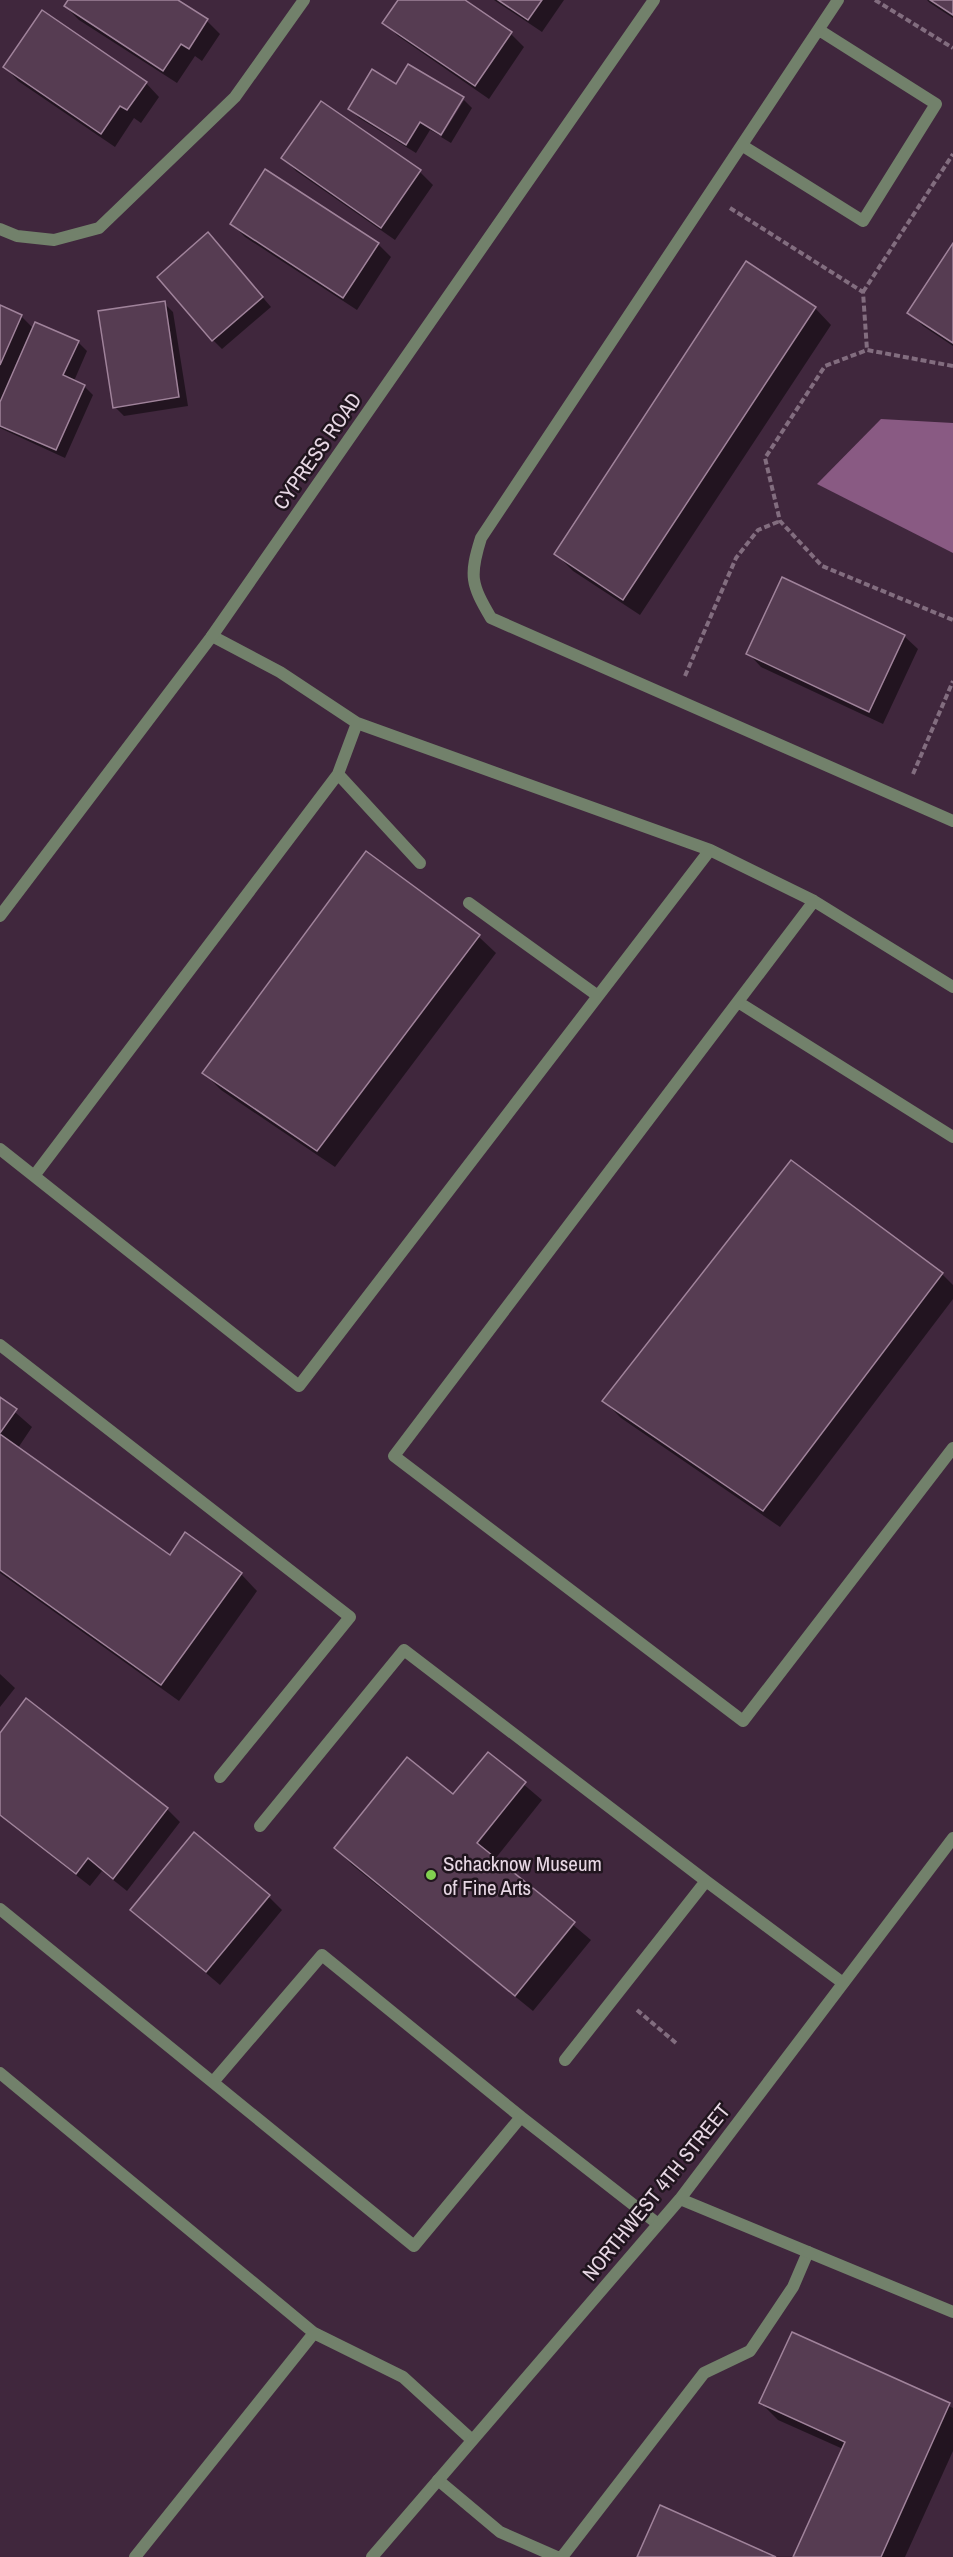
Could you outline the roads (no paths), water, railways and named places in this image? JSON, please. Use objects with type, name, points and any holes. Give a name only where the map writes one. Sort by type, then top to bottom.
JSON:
[{"type":"street","points":[[0,229],[17,236],[54,240],[99,228],[235,97],[304,0]]},
{"type":"street","name":"CYPRESS ROAD","points":[[0,916],[212,636],[654,0]]},
{"type":"street","points":[[838,0],[481,538],[472,568],[477,593],[491,618],[953,821]]},
{"type":"street","points":[[743,146],[863,221],[936,104],[819,30]]},
{"type":"street","points":[[212,636],[280,672],[357,723],[710,850],[814,901],[953,987]]},
{"type":"street","points":[[34,1176],[338,774],[357,723]]},
{"type":"street","points":[[338,774],[420,863]]},
{"type":"street","points":[[0,1149],[299,1386],[710,850]]},
{"type":"street","points":[[814,901],[394,1456],[743,1721],[953,1448]]},
{"type":"street","points":[[469,903],[598,996]]},
{"type":"street","points":[[738,1002],[953,1137]]},
{"type":"street","points":[[0,1346],[350,1617],[220,1777]]},
{"type":"street","points":[[260,1826],[404,1650],[843,1983]]},
{"type":"street","name":"NORTHWEST 4TH STREET","points":[[379,2555],[438,2480],[680,2199],[953,1838]]},
{"type":"street","points":[[565,2060],[706,1881]]},
{"type":"street","points":[[0,1909],[414,2246],[521,2117]]},
{"type":"street","points":[[213,2082],[322,1955],[521,2117],[658,2224]]},
{"type":"street","points":[[0,2073],[314,2333],[403,2377],[472,2440]]},
{"type":"street","points":[[680,2199],[953,2312]]},
{"type":"street","points":[[438,2480],[500,2532],[560,2557],[704,2373],[750,2351],[793,2288],[808,2252]]},
{"type":"street","points":[[135,2557],[314,2333]]},
{"type":"place","name":"Schacknow Museum of Fine Arts","points":[[431,1875]]}]
